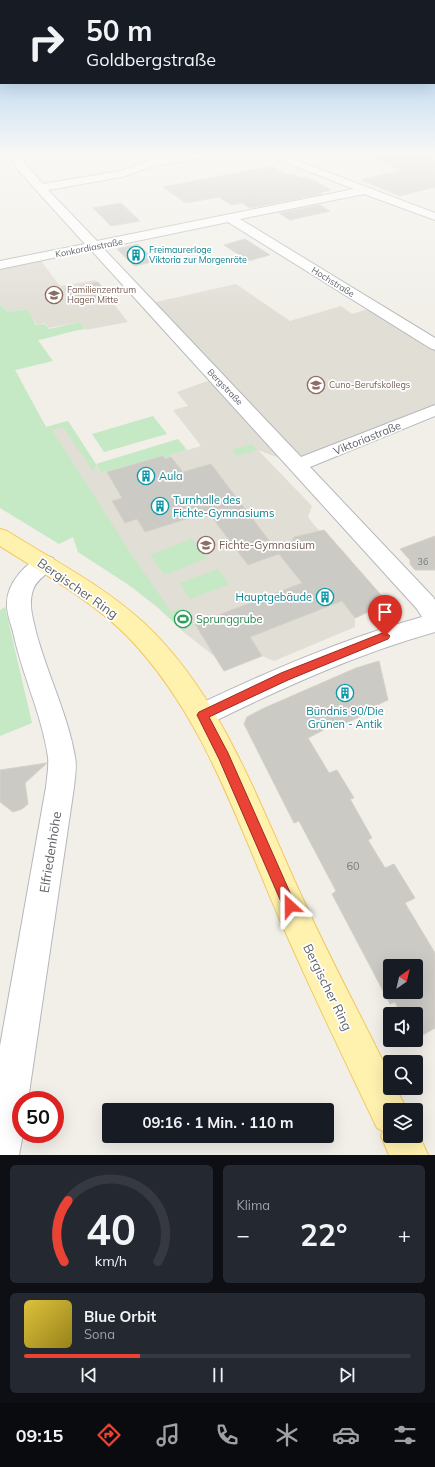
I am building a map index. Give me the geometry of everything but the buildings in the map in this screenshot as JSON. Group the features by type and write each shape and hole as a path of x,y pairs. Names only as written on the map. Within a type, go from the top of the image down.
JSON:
{"main road":[{"name":"Bergischer Ring","path":"0,536 45,563 101,601 135,629 168,665 202,715 224,756 296,920 384,1103"},
{"path":"403,1143 409,1155"}],"street":[{"name":"Bergstraße","path":"59,208 151,309 426,603 435,622"},
{"name":"Konkordiastraße","path":"0,265 283,208"},
{"path":"412,208 435,217"},
{"name":"Hochstraße","path":"231,219 435,345"},
{"name":"Viktoriastraße","path":"298,465 435,410"},
{"name":"Elfriedenhöhe","path":"0,1155 60,787 62,758 56,733 30,655 18,603 22,588 29,577 45,563"},
{"path":"202,715 284,676 385,636 435,622"}],"shaded area":[{"name":"Familienzentrum Hagen Mitte","path":"41,261 60,286 95,280 128,322 86,330 80,322 49,328 45,323 37,325 26,309 8,312 0,304 0,269"},
{"path":"236,284 290,321 341,306 352,314 374,307 435,345 435,410 298,465 258,450 312,506 308,517 314,525 320,531 324,530 388,603 355,618 355,627 274,661 262,656 224,671 214,656 186,634 158,608 129,585 78,552 46,427 68,421 101,473 163,456 165,459 171,457 170,455 201,446 173,410 188,406 177,392 216,378 147,304"}],"green space":[{"path":"0,304 8,312 27,309 36,325 45,324 49,329 80,322 85,329 38,340 53,361 15,370 46,427 68,421 96,464 93,471 63,427 52,430 126,546 186,634 159,608 129,585 78,552 73,537 59,544 0,508"},
{"path":"153,416 167,434 104,452 92,434"},
{"path":"178,439 187,450 170,455 171,457 165,459 163,456 101,473 96,464"},
{"path":"252,444 257,450 237,456 232,450"},
{"path":"192,539 207,558 165,575 150,555"},
{"path":"218,569 229,584 190,599 180,583"},
{"path":"5,607 32,723 0,736 0,610"},
{"name":"Sprunggrube","path":"181,608 194,625 184,630 172,612"}],"place":[{"name":"Freimaurerloge Viktoria zur Morgenröte","path":"136,255"},
{"name":"Familienzentrum Hagen Mitte","path":"54,295"},
{"name":"Cuno-Berufskollegs","path":"316,385"},
{"name":"Aula","path":"146,476"},
{"name":"Turnhalle des Fichte-Gymnasiums","path":"160,506"},
{"name":"Fichte-Gymnasium","path":"206,545"},
{"name":"Hauptgebäude","path":"325,597"},
{"name":"Sprunggrube","path":"183,619"},
{"name":"Bündnis 90/Die Grünen - Antik","path":"345,693"}],"route":[{"path":"290,906 224,756 202,715 284,676 385,636"}]}
